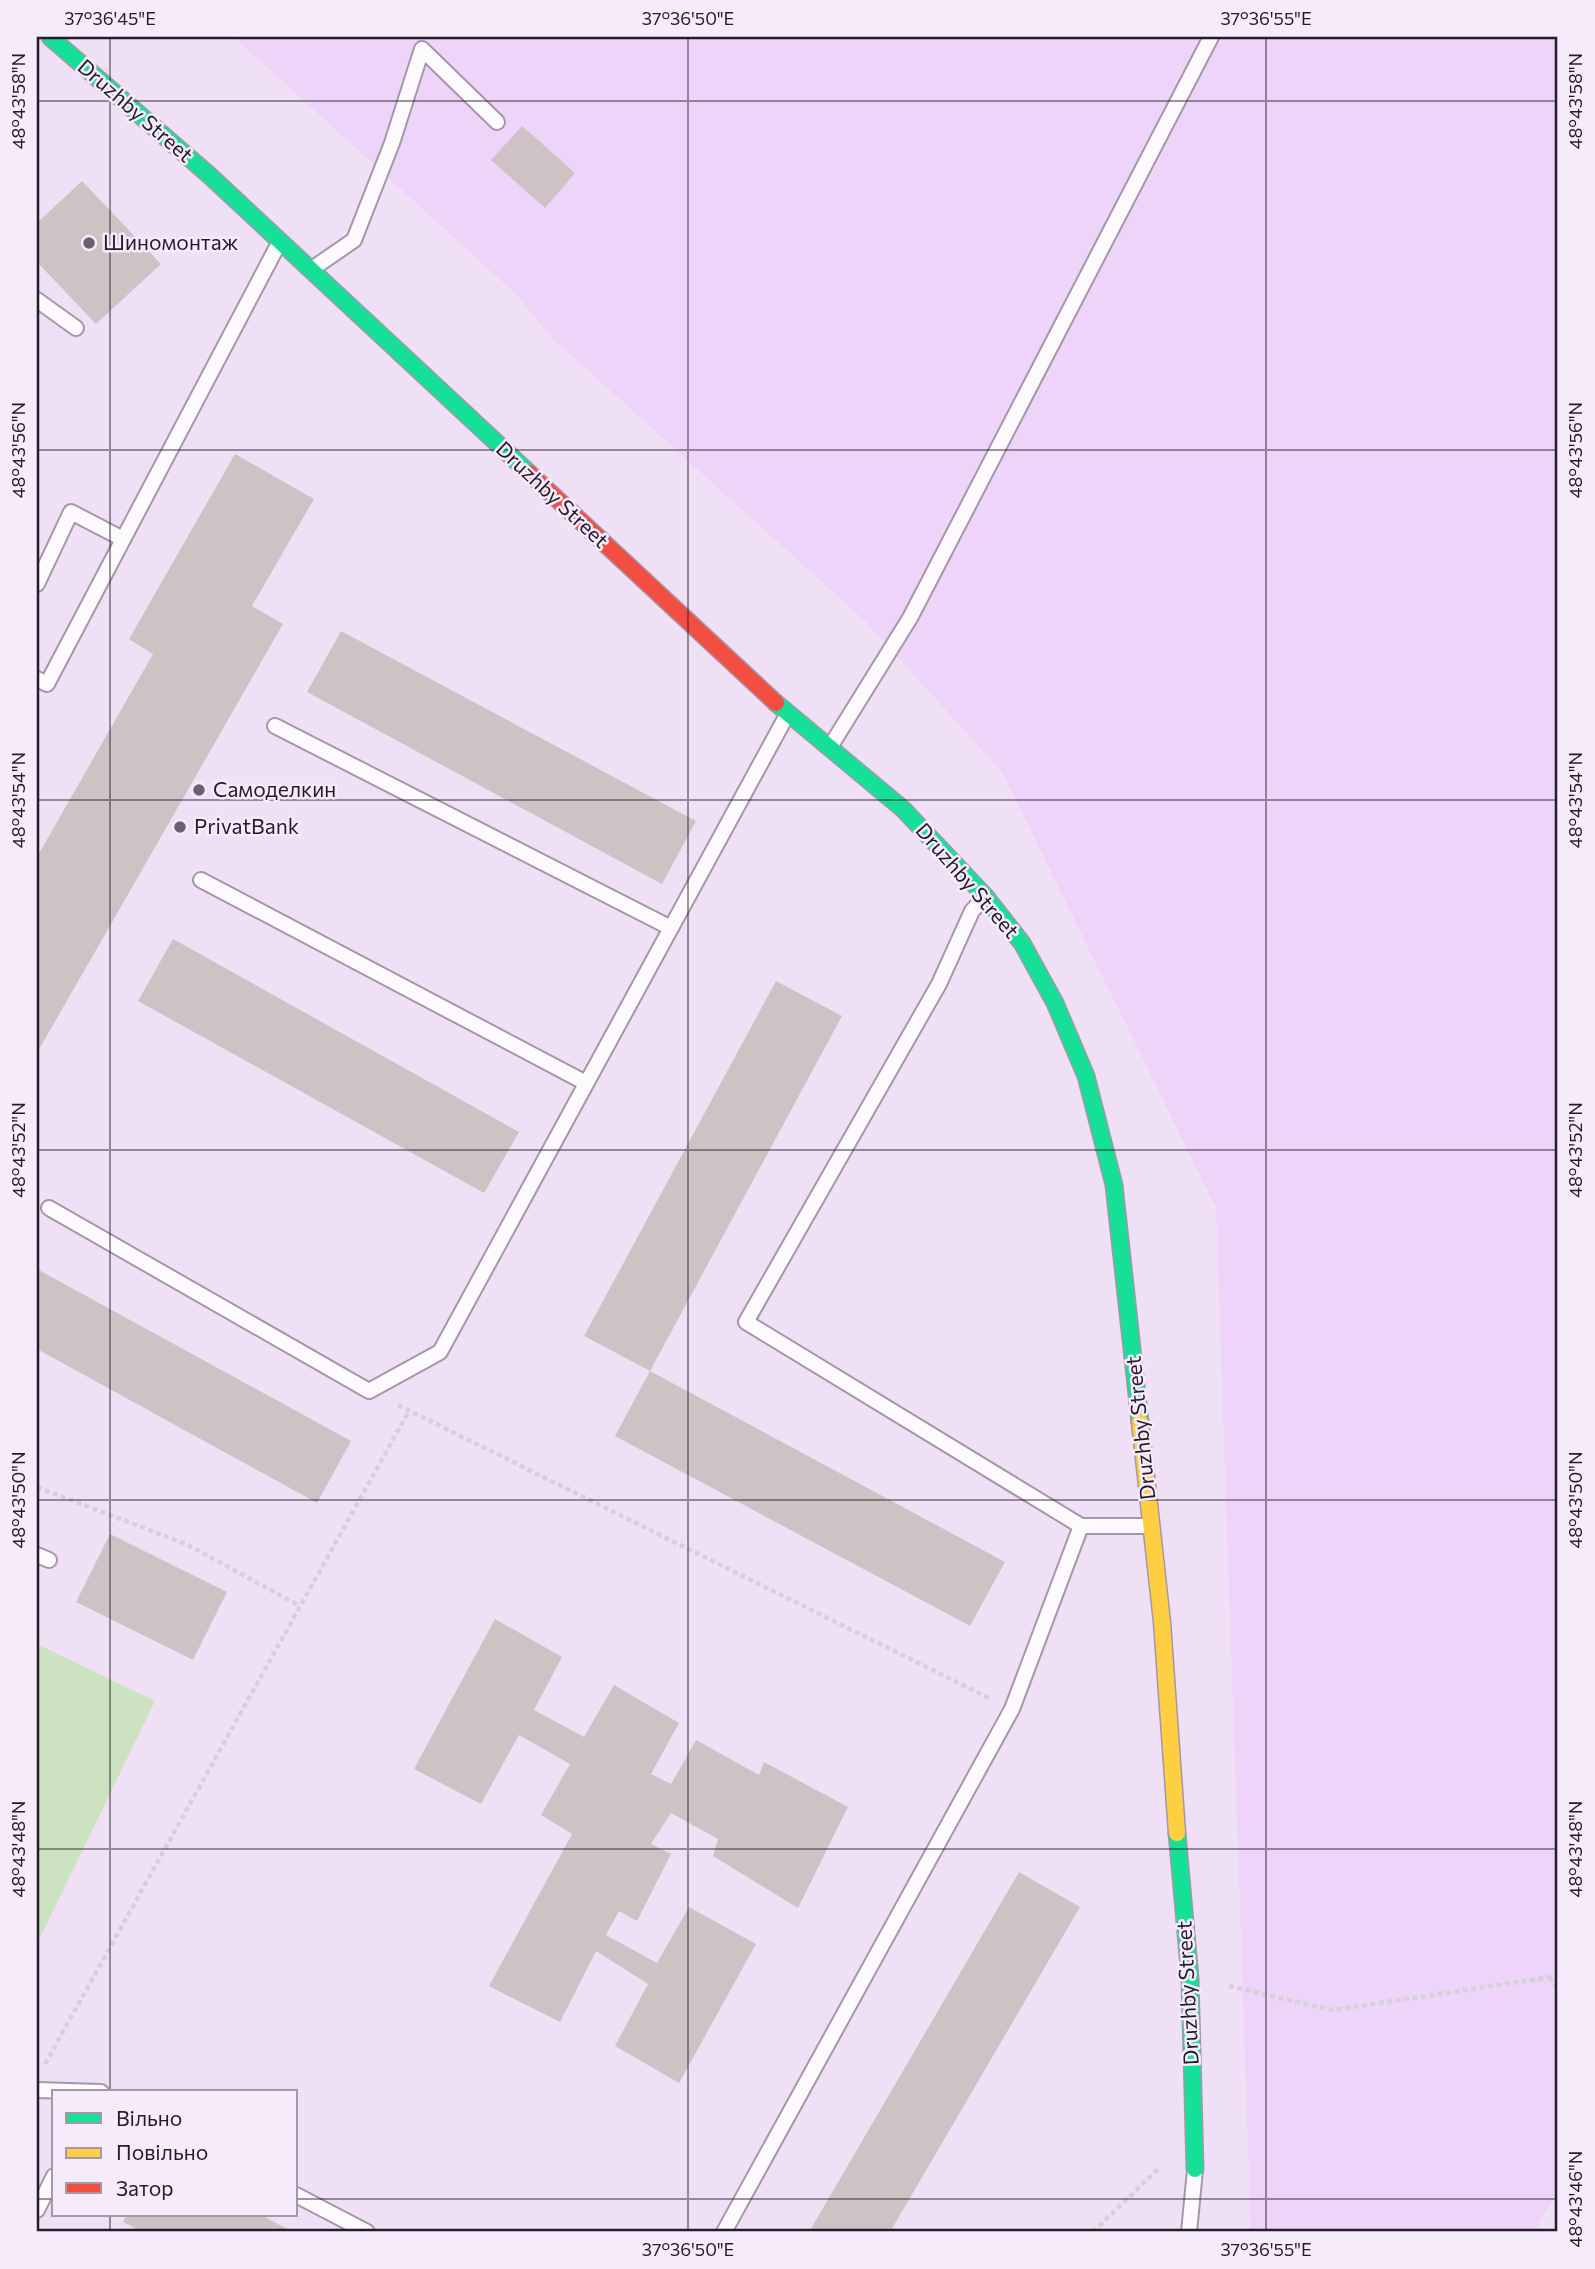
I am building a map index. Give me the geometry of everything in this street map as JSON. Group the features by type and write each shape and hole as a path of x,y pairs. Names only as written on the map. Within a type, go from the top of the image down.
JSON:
{"street":[{"name":"Druzhby Street","path":"50,37 281,241 787,714 903,809 985,896 1022,943 1055,1003 1086,1076 1114,1185 1162,1622 1190,1978 1195,2169"}],"lane":[{"path":"829,748 910,618 1211,37"},
{"path":"311,269 354,240 392,144 422,49 497,122"},
{"path":"37,679 47,684 281,241"},
{"path":"37,300 76,328"},
{"path":"37,584 71,512 124,539"},
{"path":"49,1208 369,1391 440,1352 787,714"},
{"path":"275,726 671,928"},
{"path":"201,880 586,1083"},
{"path":"985,896 972,911 939,984 746,1322 1081,1526 1152,1526"},
{"path":"724,2232 1013,1709 1081,1526"},
{"path":"1188,2232 1195,2169"},
{"path":"37,2210 52,2180"},
{"path":"298,2196 367,2232"}],"path":[{"path":"369,1391 1013,1709"},
{"path":"44,2067 409,1411"},
{"path":"37,1487 186,1544 300,1606"},
{"path":"1190,1978 1333,2010 1558,1976"},
{"path":"1550,1977 1558,1991"},
{"path":"1093,2232 1194,2134"}],"shaded area":[{"path":"234,37 1558,37 1558,2191 1534,2232 1251,2232 1216,1208 1002,772 863,619 551,337 518,296"}],"green space":[{"path":"37,1644 155,1701 37,1944"}],"building":[{"path":"522,126 575,173 545,208 491,160"},
{"name":"Шиномонтаж","path":"82,181 161,264 96,324 37,262 37,223"},
{"path":"235,454 314,499 252,606 283,624 37,1053 37,857 153,654 129,639"},
{"path":"341,631 696,821 662,884 307,692"},
{"path":"173,939 519,1132 484,1193 138,1001"},
{"path":"776,981 842,1016 650,1371 584,1336"},
{"path":"37,1269 351,1441 317,1503 37,1349"},
{"path":"650,1371 1005,1562 970,1626 615,1436"},
{"path":"110,1534 227,1592 193,1660 76,1602"},
{"path":"495,1619 562,1657 534,1710 584,1737 614,1685 679,1723 651,1774 671,1784 696,1740 759,1775 764,1762 848,1807 798,1908 713,1856 718,1839 671,1813 651,1844 671,1854 637,1921 619,1911 606,1935 657,1963 689,1907 756,1944 679,2083 615,2046 648,1984 596,1951 560,2022 489,1986 572,1834 541,1815 570,1764 519,1735 481,1804 414,1769"},
{"path":"1019,1872 1080,1907 890,2232 809,2232"},
{"path":"126,2216 263,2216 293,2232 142,2232 123,2222"}],"traffic: fast":[{"path":"50,37 209,175 529,473"},
{"path":"776,703 903,809 985,896 1022,943 1055,1003 1086,1076 1114,1185 1140,1422"},
{"path":"1177,1833 1190,1978 1195,2169"}],"traffic: slow":[{"path":"1140,1422 1162,1622 1177,1833"}],"traffic: jam":[{"path":"529,473 776,703"}],"place":[{"name":"Шиномонтаж","path":"89,243"},
{"name":"Самоделкин","path":"199,790"},
{"name":"PrivatBank","path":"180,827"}]}
